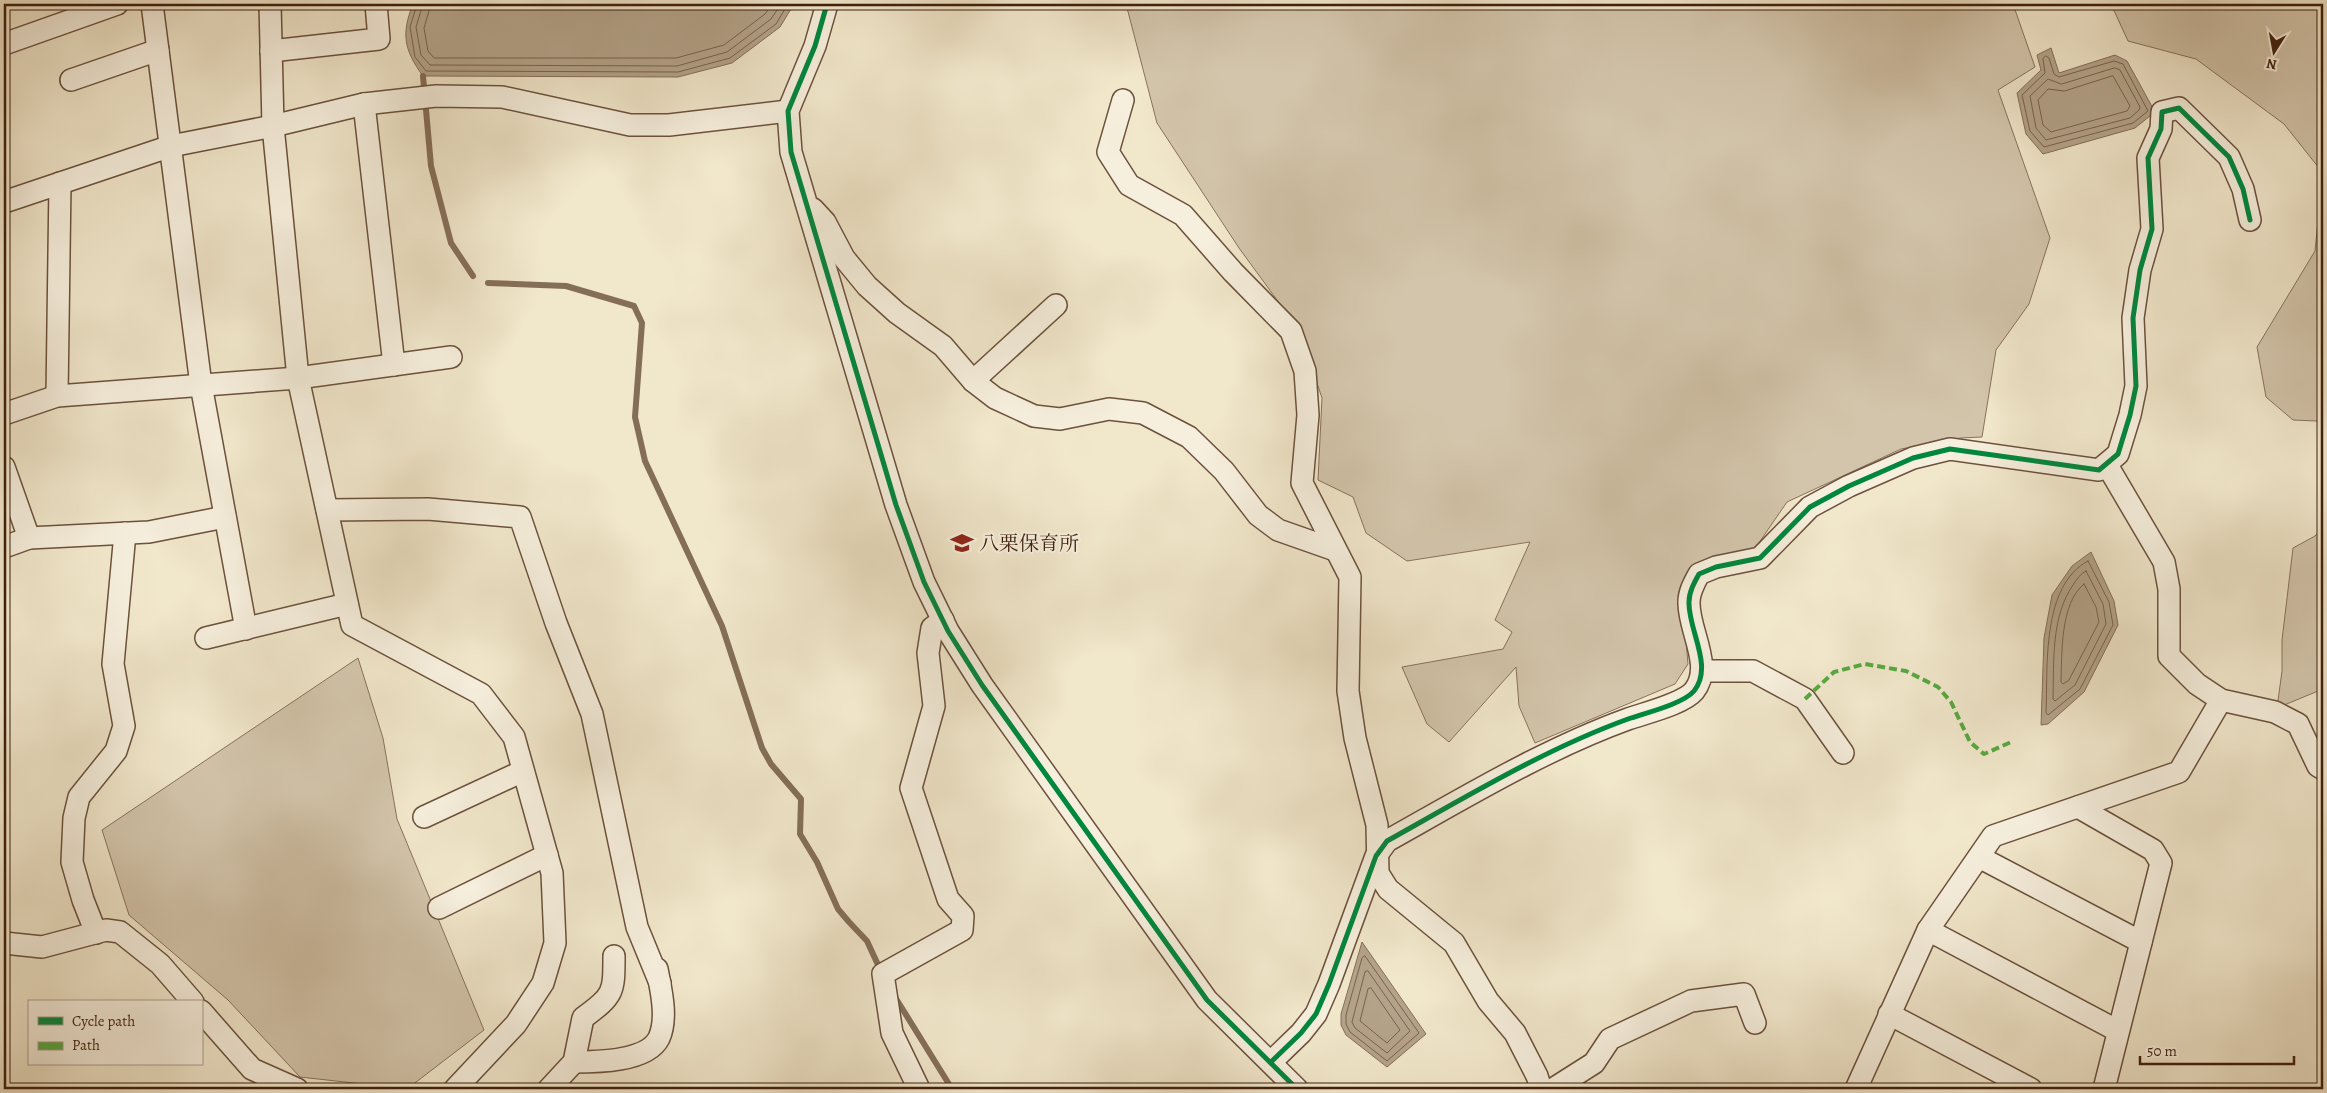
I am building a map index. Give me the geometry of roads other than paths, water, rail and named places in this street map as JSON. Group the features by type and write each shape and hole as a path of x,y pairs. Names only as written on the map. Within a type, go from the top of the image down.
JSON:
{"street":[{"path":"4,44 117,4"},
{"path":"152,4 201,385 246,629"},
{"path":"270,4 273,126 298,378 352,625 482,694 514,737 552,873 555,942 543,983 516,1024 454,1089"},
{"path":"271,51 379,40 376,4"},
{"path":"828,4 815,46 788,111 791,152 896,505 924,582 943,620 982,685 1207,1000 1297,1089"},
{"path":"71,80 158,50"},
{"path":"4,202 171,146 273,126 364,104 436,96 502,98 630,125 670,125 788,111"},
{"path":"1123,100 1108,152 1129,185 1183,215 1291,331 1305,371 1308,415 1302,483 1350,577 1348,691 1355,738 1377,825 1376,856 1378,873 1388,889 1454,944 1488,1001 1515,1032 1537,1076 1541,1089"},
{"path":"364,104 394,365"},
{"path":"1271,1062 1301,1033 1316,1014 1336,967 1376,856 1387,841 1536,760 1616,723 1678,702 1694,691 1702,671 1689,603 1692,589 1699,574 1716,567 1760,558 1810,507 1848,486 1913,458 1950,448 2098,470 2107,465 2118,454 2130,415 2136,386 2133,318 2140,270 2152,229 2148,158 2160,129 2162,112 2179,108 2229,157 2243,189 2250,220"},
{"path":"57,396 60,183"},
{"path":"806,202 825,222 844,258 867,286 897,314 943,346 972,381 995,398 1034,416 1060,419 1109,409 1143,413 1189,437 1224,470 1258,516 1278,530 1335,550"},
{"path":"972,381 1056,305"},
{"path":"4,414 57,396 298,378 451,357"},
{"path":"2107,465 2164,562 2169,589 2169,656 2197,684 2221,700 2275,712 2298,724 2318,766 2323,769"},
{"path":"4,467 29,538"},
{"path":"327,510 428,509 520,517 556,623 592,714 637,928 660,983"},
{"path":"4,547 29,538 149,532 225,518"},
{"path":"96,933 83,900 72,862 74,818 79,796 116,750 124,726 113,664 125,533"},
{"path":"206,638 347,604"},
{"path":"919,1089 892,1033 883,974 962,930 963,916 948,899 911,788 934,706 928,653 932,628 943,620"},
{"path":"1702,671 1753,671 1805,699 1843,753"},
{"path":"1856,1089 1928,930 1993,836 2179,772 2221,700"},
{"path":"424,817 524,770"},
{"path":"2078,807 2153,850 2161,863 2104,1089"},
{"path":"439,908 547,855"},
{"path":"1979,857 2141,942"},
{"path":"574,1062 603,1062 640,1055 658,1039 663,1020 660,983 641,878"},
{"path":"4,943 42,947 106,930 120,932 160,964 191,1000"},
{"path":"1928,930 2118,1031"},
{"path":"549,1089 574,1062 583,1018 602,1004 614,987 614,956"},
{"path":"1553,1089 1594,1063 1610,1039 1691,1001 1744,994 1755,1023"},
{"path":"202,1012 252,1069 296,1089"},
{"path":"1889,1014 2031,1089"}],"water":[{"path":"413,4 794,4 780,27 732,63 678,77 423,76 408,50 406,41 407,24"},
{"path":"2051,48 2059,73 2115,55 2127,61 2155,112 2135,128 2043,154 2026,134 2017,93 2041,70 2037,55"},
{"path":"2091,552 2114,601 2118,625 2084,692 2048,724 2041,725 2044,638 2052,595 2072,566"},
{"path":"1362,942 1426,1034 1387,1067 1346,1035 1341,1025 1341,1014"}],"waterway":[{"path":"423,76 431,166 451,243 473,276"},
{"path":"488,283 566,286 634,306 642,323 635,417 645,461 722,626 762,748 771,764 801,799 800,834 817,862 838,909 867,941 879,967"},
{"path":"895,997 952,1089"}],"place":[{"name":"八栗保育所","path":"962,543"}]}
